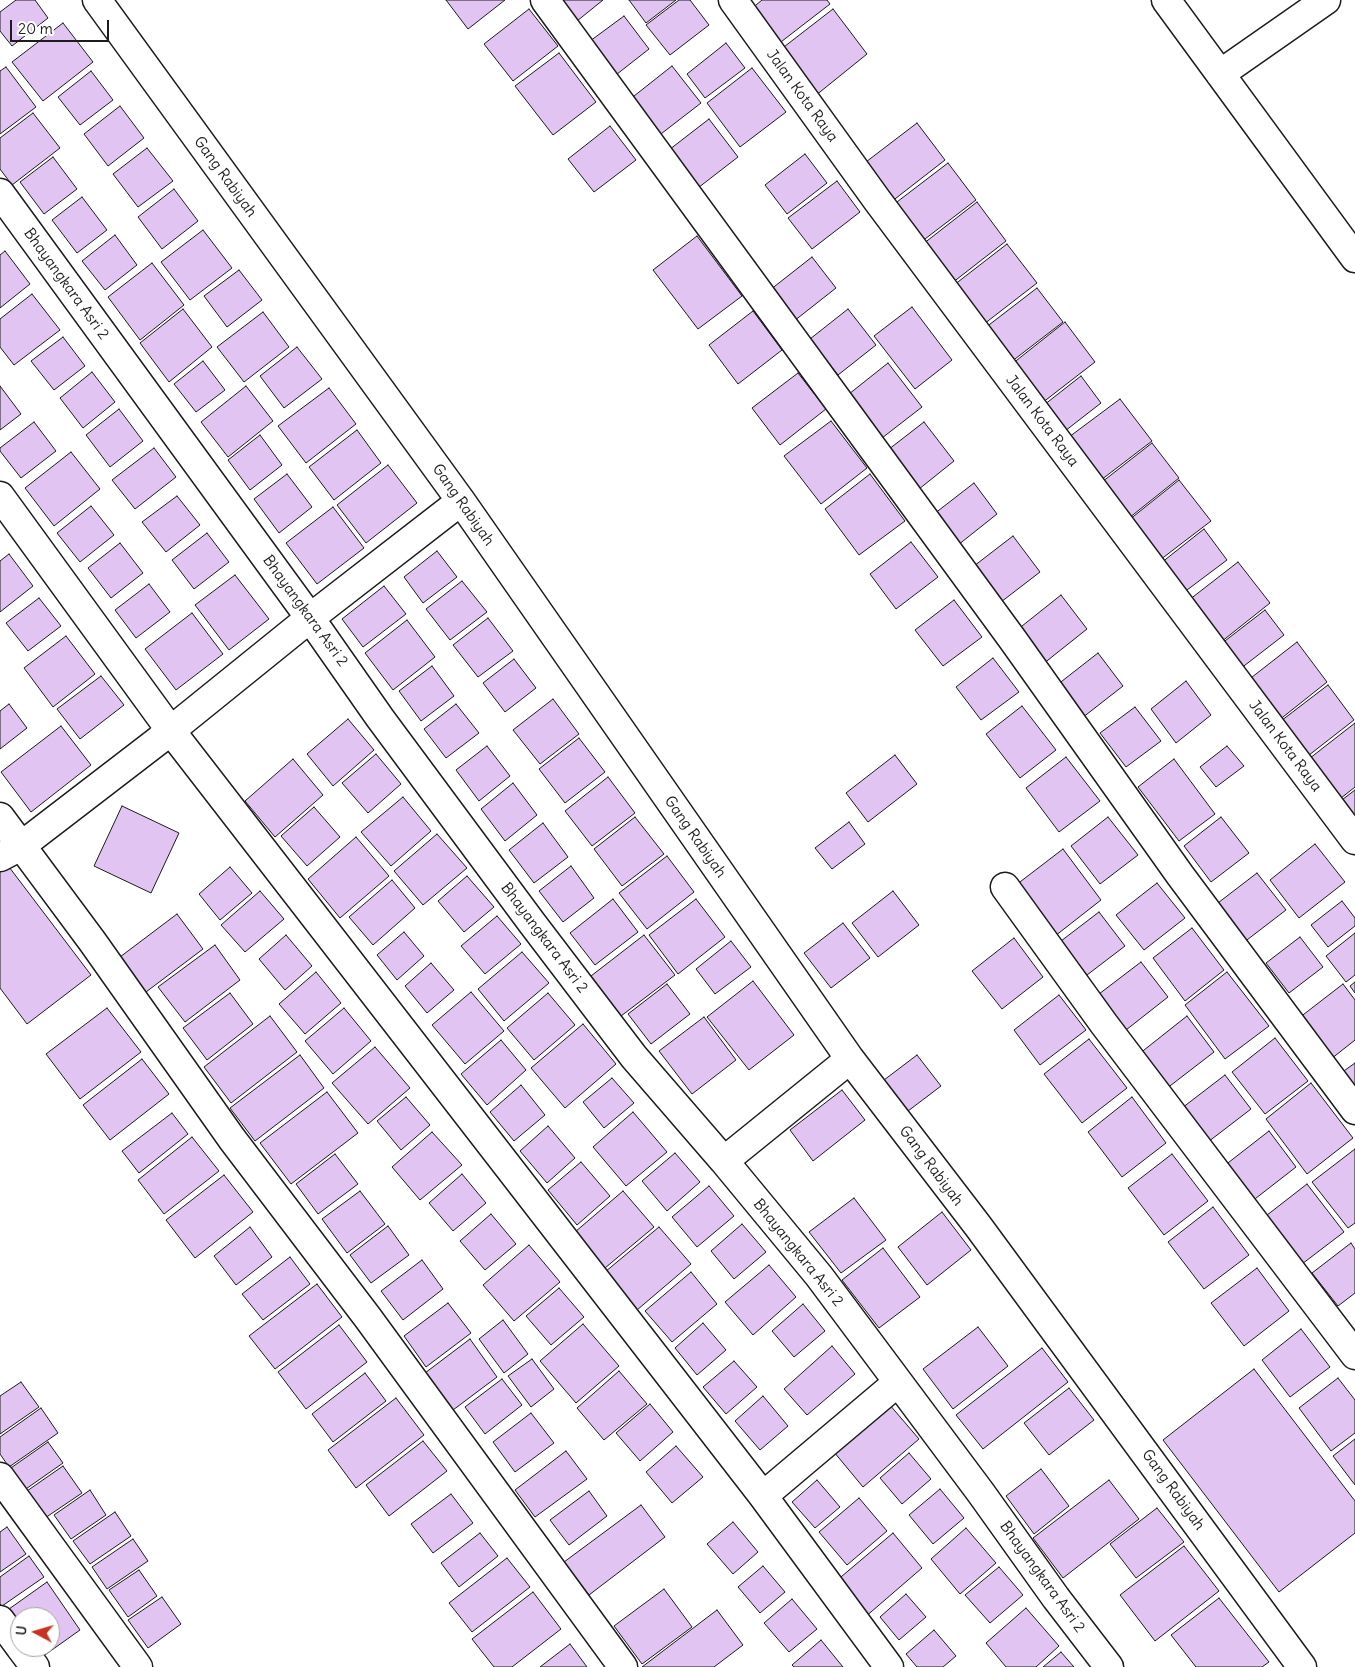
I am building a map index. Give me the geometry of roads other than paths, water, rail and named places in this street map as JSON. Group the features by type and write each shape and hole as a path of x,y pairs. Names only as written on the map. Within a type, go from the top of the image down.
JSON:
{"street":[{"name":"Gang Rabiyah","path":"97,0 461,501 850,1059 978,1226 1302,1667"},
{"path":"545,0 1013,640 1180,875 1355,1110"},
{"name":"Jalan Kota Raya","path":"733,0 877,200 1355,840"},
{"path":"1166,0 1355,258"},
{"path":"1220,74 1326,0"},
{"name":"Bhayangkara Asri 2","path":"0,193 310,618 380,718 532,923 634,1057 724,1161 818,1276 1109,1667"},
{"path":"0,496 171,731 763,1496 889,1667"},
{"path":"10,851 171,731 310,618 461,501"},
{"path":"0,817 10,851 92,941 232,1139 374,1326 623,1667"},
{"path":"1005,887 1104,1024 1355,1355"},
{"path":"724,1161 850,1059"},
{"path":"763,1496 897,1383"},
{"path":"0,1477 138,1667"},
{"path":"0,1620 10,1634"}]}
